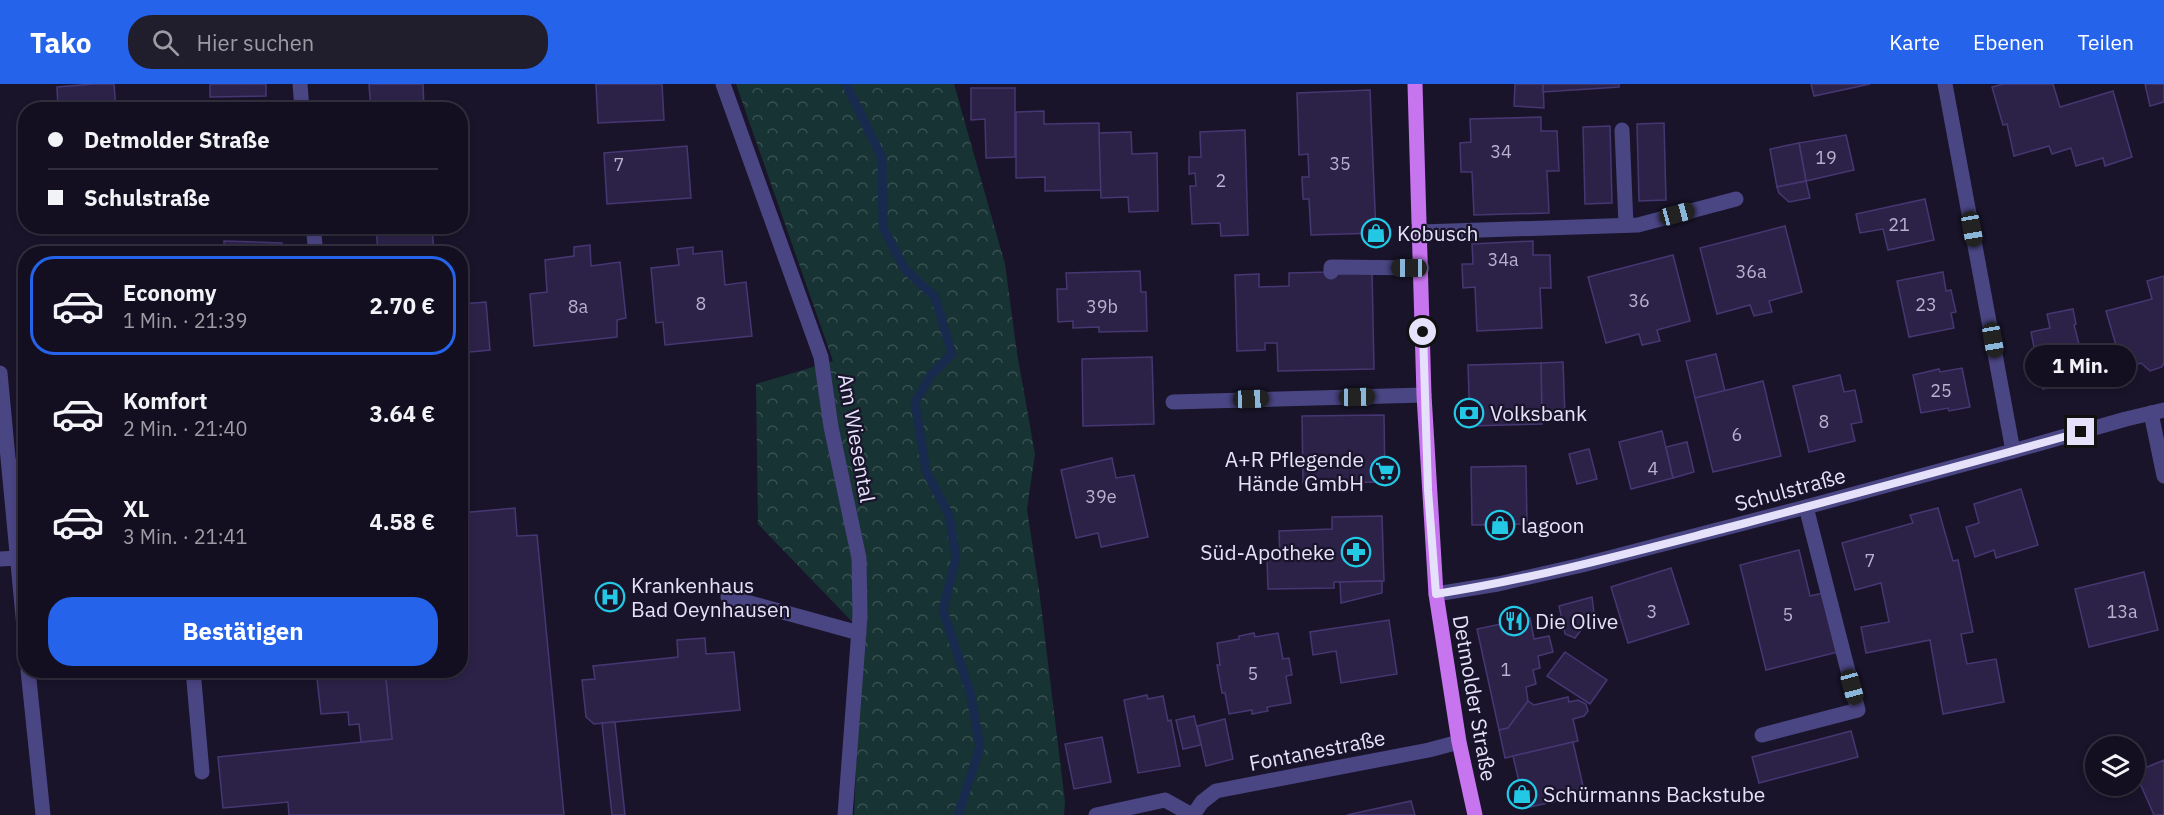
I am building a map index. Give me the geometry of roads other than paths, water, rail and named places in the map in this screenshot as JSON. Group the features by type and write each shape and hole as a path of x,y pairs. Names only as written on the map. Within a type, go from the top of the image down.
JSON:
{"main road":[{"name":"Detmolder Straße","path":"1414,84 1422,268 1424,395 1436,594 1459,742 1475,815"}],"street":[{"path":"300,84 301,102"},
{"name":"Am Wiesental","path":"723,84 821,357 831,427 859,558 859,633 845,815"},
{"path":"1945,84 2013,452"},
{"path":"1622,130 1626,225"},
{"path":"1420,232 1638,225 1736,199"},
{"path":"1331,272 1331,267 1422,268"},
{"path":"0,372 4,444 10,467 18,558 0,559"},
{"path":"1173,402 1424,395"},
{"name":"Schulstraße","path":"1436,594 1498,584 1582,565 2013,452 2126,418 2158,412 2164,476"},
{"path":"10,467 18,466"},
{"path":"1762,735 1858,710 1806,507"},
{"path":"728,597 859,633"},
{"path":"29,678 43,815"},
{"path":"194,678 202,772"},
{"name":"Fontanestraße","path":"1095,815 1165,800 1192,815 1202,802 1216,791 1429,750 1459,742"}],"waterway":[{"path":"846,84 882,158 883,227 904,268 935,297 952,354 931,375 915,402 926,471 949,515 956,557 943,610 970,692 980,747 958,815"}],"place":[{"name":"Kobusch","path":"1376,233"},
{"name":"Volksbank","path":"1469,413"},
{"name":"A+R Pflegende Hände GmbH","path":"1385,471"},
{"name":"lagoon","path":"1500,525"},
{"name":"Süd-Apotheke","path":"1356,552"},
{"name":"Krankenhaus Bad Oeynhausen","path":"610,597"},
{"name":"Die Olive","path":"1514,621"},
{"name":"Schürmanns Backstube","path":"1522,794"}]}
